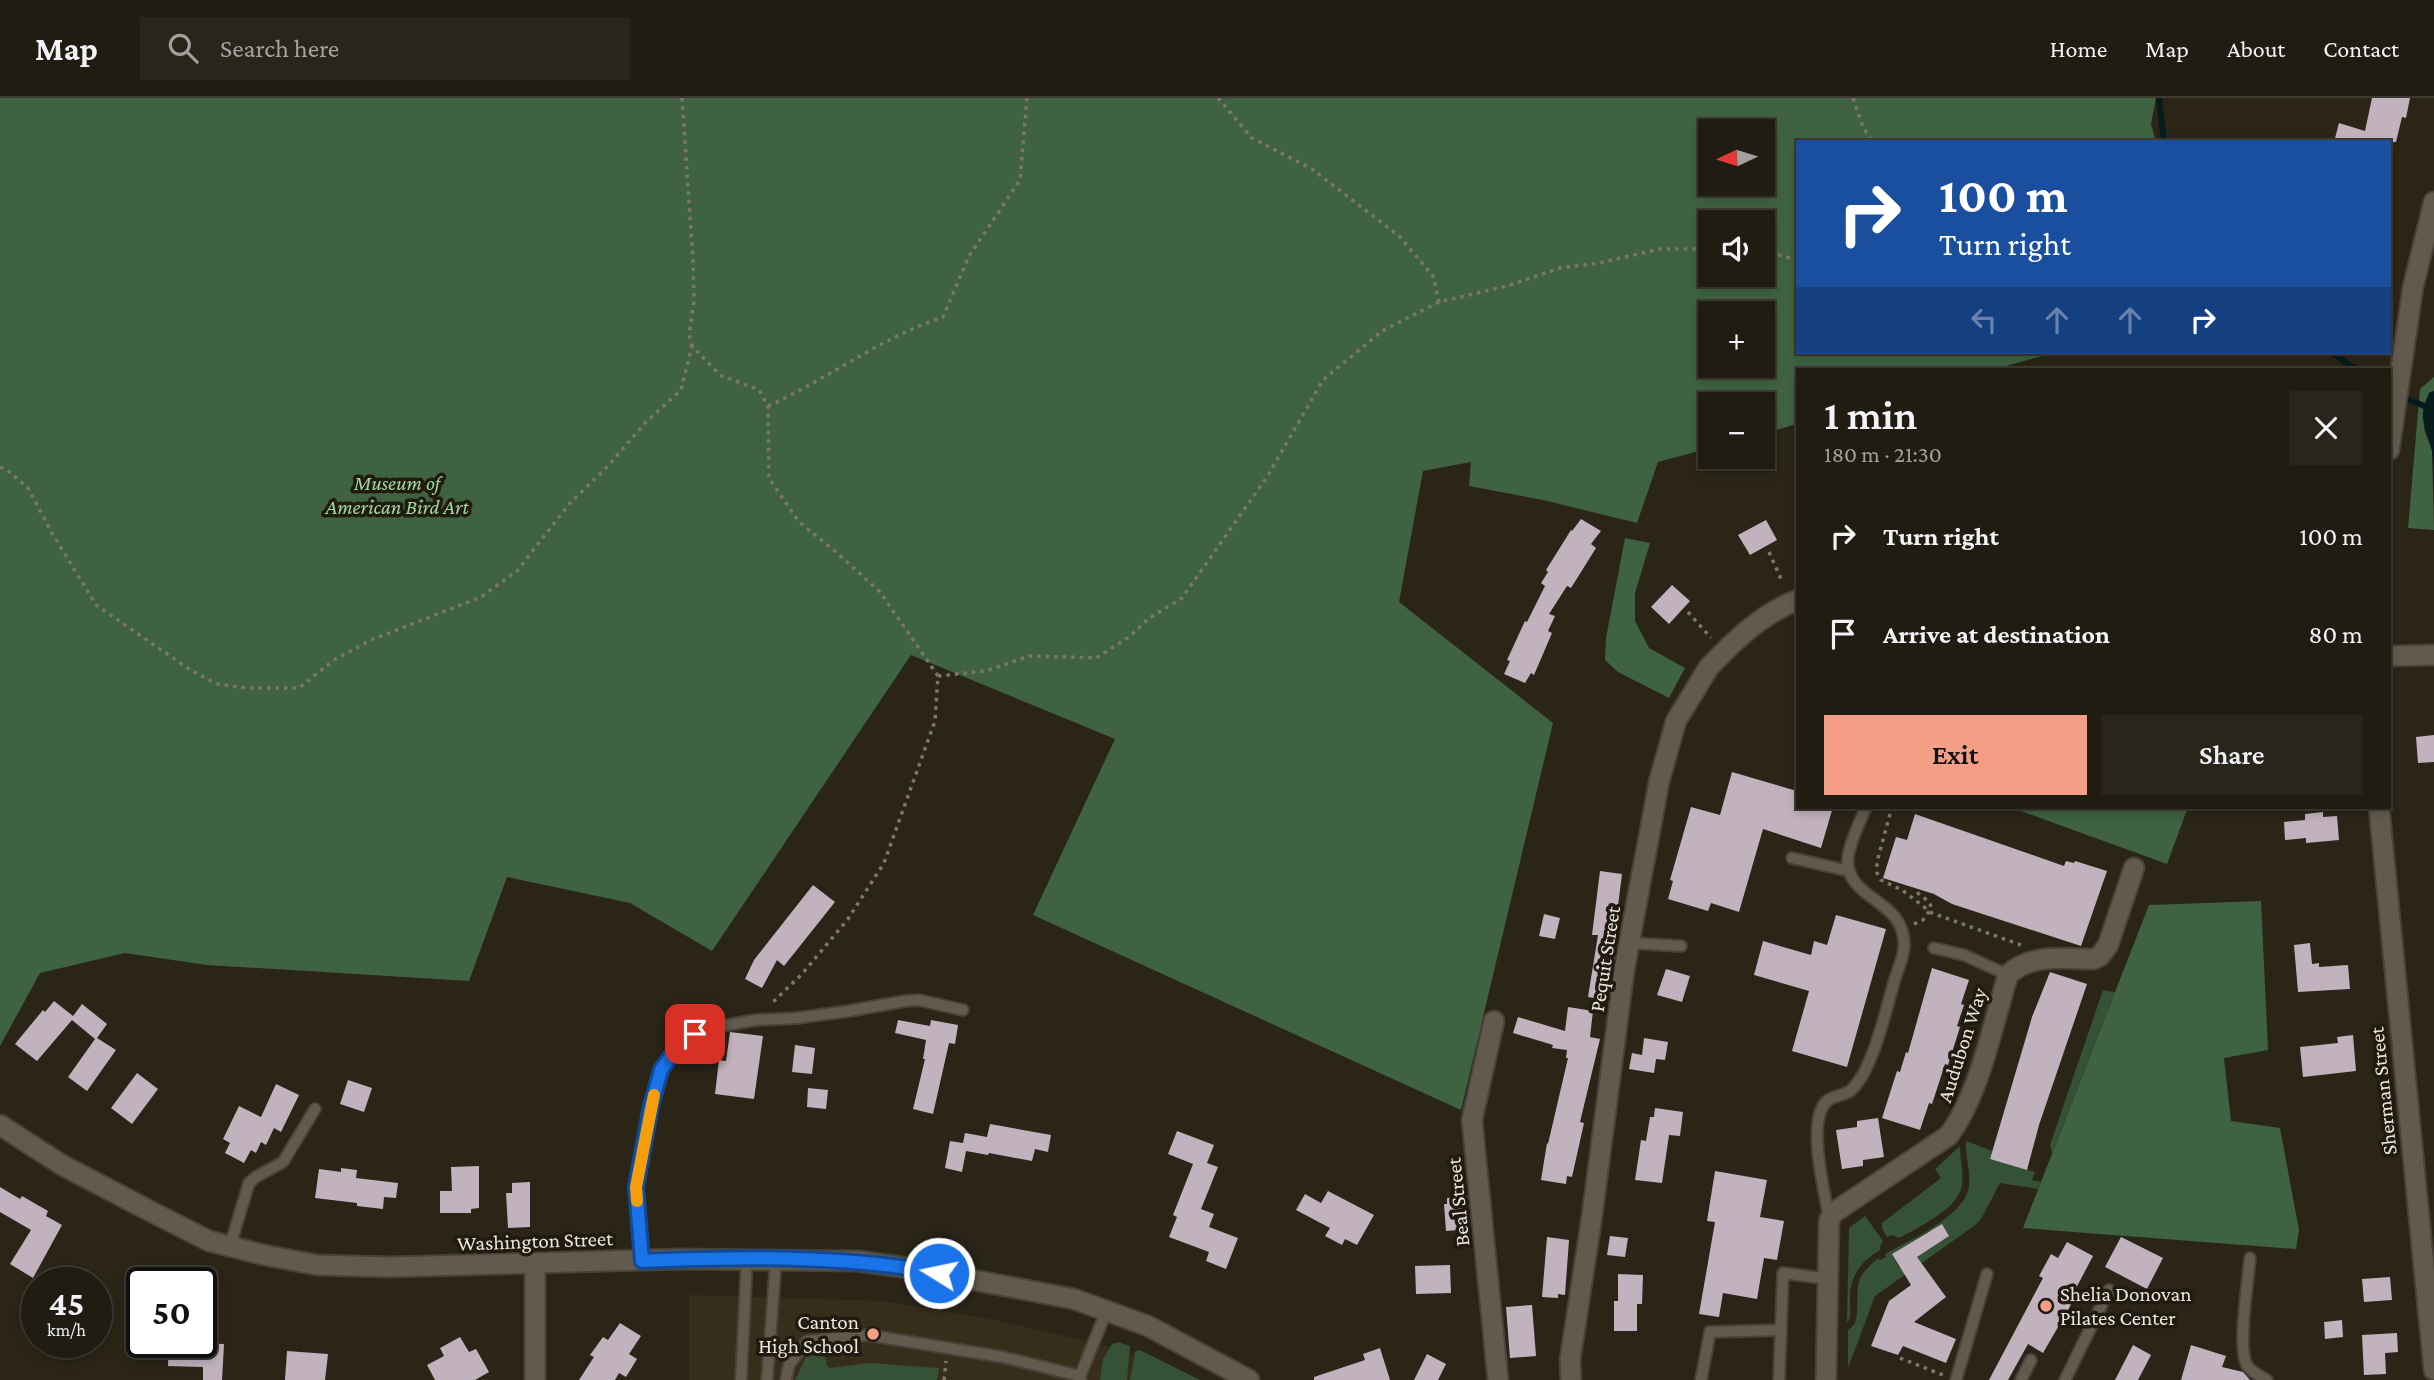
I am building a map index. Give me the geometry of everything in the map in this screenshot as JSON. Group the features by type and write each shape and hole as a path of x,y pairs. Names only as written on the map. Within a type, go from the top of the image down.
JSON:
{"main road":[{"path":"2391,431 2413,287 2434,202"},
{"name":"Pequit Street","path":"1571,1380 1570,1360 1624,971 1660,776 1676,721 1709,667 1738,638 1784,605 1796,600"},
{"path":"2391,656 2434,655"},
{"name":"Sherman Street","path":"2379,809 2434,1370"},
{"name":"Audubon Way","path":"1829,1221 1837,1209 1948,1136 1971,1098 2008,975 2016,967 2031,962 2094,959 2101,956 2108,945 2134,868"},
{"name":"Beal Street","path":"1493,1021 1472,1120 1498,1380"},
{"name":"Washington Street","path":"0,1125 62,1165 209,1241 317,1265 535,1265 747,1258 858,1261 1037,1291 1107,1310 1148,1326 1249,1380"},
{"path":"1826,1380 1829,1221"},
{"path":"535,1265 535,1380"}],"lane":[{"path":"1829,1221 1817,1130 1822,1107 1830,1099 1850,1091 1861,1076 1873,1052 1905,947 1902,928 1889,908 1868,896 1855,884 1849,870 1848,855 1865,809"},
{"path":"1792,858 1849,870"},
{"path":"1630,943 1681,946"},
{"path":"1934,948 1964,955 2008,975"},
{"path":"642,1261 636,1187 651,1106 661,1070 678,1046 695,1034 716,1027 756,1020 797,1018 919,1000 963,1010"},
{"path":"230,1246 249,1183 283,1162 315,1109"},
{"path":"740,1380 747,1258"},
{"path":"2250,1258 2243,1343 2245,1362 2249,1369 2267,1380"},
{"path":"767,1380 776,1259"},
{"path":"1779,1380 1783,1273 1829,1279"},
{"path":"1956,1380 1987,1274"},
{"path":"2065,1380 2109,1290"},
{"path":"786,1380 789,1365 807,1340 868,1335 1003,1357 1080,1378 1107,1310"},
{"path":"1701,1380 1710,1332 1781,1330"},
{"path":"2021,1380 2031,1360"}],"path":[{"path":"0,467 28,488 96,606 189,669 217,684 246,688 299,688 334,660 371,640 481,597 517,571 569,503 607,467 646,422 681,390 692,346 689,334 694,301 682,98"},
{"path":"768,406 803,390 913,327 943,317 969,256 1020,180 1027,98"},
{"path":"1218,98 1252,138 1312,169 1399,236 1433,275 1439,302"},
{"path":"1853,98 1863,127 1871,140"},
{"path":"938,676 986,671 1029,656 1096,658 1129,637 1148,619 1182,598 1267,477 1323,380 1382,331 1439,302 1507,286 1560,268 1599,263 1660,249 1698,249"},
{"path":"1775,254 1796,260"},
{"path":"692,346 720,375 759,390 768,406 769,478 799,522 880,592 938,676 935,721 884,863 848,919 802,974 756,1020"},
{"path":"1769,552 1781,579"},
{"path":"1688,612 1710,638"},
{"path":"1890,814 1880,850 1877,873 1881,880 1902,890 1931,912 2029,948"},
{"path":"1916,890 1931,905 1931,912"},
{"path":"1902,928 1916,924 1931,912"},
{"path":"1900,1358 1944,1376"}],"shaded area":[{"name":"Canton High School","path":"689,1295 884,1301 995,1320 1120,1349 1198,1380 689,1380"}],"green space":[{"name":"Museum of American Bird Art","path":"0,98 2156,98 2151,124 2155,140 1796,140 1796,354 2050,354 1999,368 1796,368 1796,424 1775,430 1775,392 1698,392 1698,451 1658,462 1637,523 1543,500 1469,486 1471,462 1423,471 1399,602 1553,723 1461,1110 1033,915 1115,739 911,655 712,951 630,903 507,877 469,981 207,965 125,953 40,973 0,1046"},
{"path":"2434,377 2434,391 2429,393 2424,429 2432,451 2434,530 2408,528 2420,389"},
{"path":"1625,538 1650,543 1635,593 1635,621 1649,648 1685,668 1669,698 1618,672 1605,660 1606,638"},
{"path":"2016,809 2187,809 2167,864"},
{"path":"2261,901 2268,1050 2224,1058 2231,1121 2280,1128 2299,1230 2296,1249 2023,1228 2149,905"},
{"path":"2103,990 2115,992 2052,1153 2050,1145"},
{"path":"1966,1141 1992,1151 1990,1159 2035,1172 2032,1180 2041,1182 2038,1189 2000,1183 1981,1219 1974,1226 1875,1296 1848,1368 1848,1330 1856,1320 1858,1286 1863,1274 1878,1258 1880,1260 1886,1257 1885,1254 1932,1228 1963,1201 1969,1185","holes":["1929,1231 1937,1244 1899,1267 1892,1254"]},
{"path":"1960,1146 1962,1185 1953,1202 1936,1217 1899,1238 1892,1235 1887,1237 1882,1223 1941,1178 1935,1169"},
{"path":"1865,1216 1883,1241 1880,1250 1861,1265 1854,1277 1847,1323 1849,1228"},
{"path":"1119,1342 1130,1346 1127,1380 1100,1380 1103,1359 1112,1344"},
{"path":"817,1348 824,1351 827,1366 830,1368 870,1363 939,1368 937,1380 795,1380 806,1357"},
{"path":"1138,1350 1200,1380 1130,1380 1135,1352"}],"water":[{"path":"2434,391 2434,490 2432,451 2423,410 2429,393"}],"building":[{"path":"2372,98 2410,98 2406,118 2402,117 2396,142 2335,140 2339,123 2365,131"},
{"path":"1581,519 1601,531 1591,544 1596,548 1571,588 1567,586 1549,614 1555,616 1548,631 1552,633 1534,675 1531,673 1525,683 1504,674 1510,661 1507,660 1545,586 1541,583 1548,572 1546,570"},
{"path":"1766,520 1777,540 1750,555 1738,535"},
{"path":"1672,585 1690,601 1669,624 1651,607"},
{"path":"2434,735 2434,762 2418,763 2416,737"},
{"path":"1732,772 1796,791 1796,809 1832,809 1821,848 1763,829 1739,912 1711,903 1708,911 1668,899 1673,881 1670,880 1691,807 1720,815"},
{"path":"2323,812 2323,817 2337,816 2339,840 2306,843 2306,838 2285,840 2284,822 2305,820 2305,814"},
{"path":"1915,814 2064,866 2066,861 2075,861 2107,871 2081,946 1952,904 1934,894 1883,878 1896,837 1907,840"},
{"path":"1600,871 1622,874 1608,1000 1588,997 1598,935 1592,935"},
{"path":"813,885 835,902 784,966 777,960 762,988 745,979 754,960"},
{"path":"1544,914 1560,918 1555,939 1539,936"},
{"path":"1836,915 1886,929 1847,1067 1792,1051 1809,991 1754,975 1763,941 1811,955 1814,941 1827,945"},
{"path":"2310,943 2312,964 2319,963 2319,967 2348,965 2350,989 2298,992 2294,945"},
{"path":"1932,968 1969,980 1961,1004 1964,1005 1957,1026 1960,1027 1948,1065 1945,1064 1920,1130 1882,1118 1897,1071 1900,1072 1906,1052 1908,1053"},
{"path":"1666,969 1690,976 1682,1002 1657,995"},
{"path":"2050,972 2087,984 2039,1125 2027,1170 1990,1159 2032,1017"},
{"path":"54,1001 73,1016 82,1004 107,1024 97,1038 116,1050 87,1091 68,1077 95,1039 72,1020 37,1061 15,1044 43,1010 45,1012"},
{"path":"1568,1007 1593,1011 1590,1037 1600,1039 1580,1122 1584,1123 1572,1177 1567,1176 1566,1184 1541,1180 1547,1143 1568,1058 1567,1050 1552,1048 1553,1045 1513,1033 1518,1017 1565,1031"},
{"path":"898,1020 930,1026 931,1020 958,1025 955,1044 949,1043 933,1114 913,1109 925,1059 926,1040 895,1033"},
{"path":"730,1032 763,1036 754,1099 715,1094 719,1060 726,1061"},
{"path":"2353,1035 2356,1071 2303,1077 2300,1047 2338,1043 2337,1037"},
{"path":"1644,1038 1668,1042 1665,1060 1656,1059 1654,1073 1629,1069 1632,1053 1642,1055"},
{"path":"795,1045 815,1048 812,1074 792,1072"},
{"path":"137,1073 158,1089 132,1124 111,1108"},
{"path":"348,1080 372,1088 364,1112 340,1104"},
{"path":"276,1084 299,1095 281,1132 274,1128 266,1145 261,1142 256,1153 251,1150 244,1163 225,1153 230,1143 223,1139 239,1106 261,1117"},
{"path":"808,1088 828,1090 826,1109 807,1107"},
{"path":"1655,1108 1683,1112 1680,1136 1669,1135 1662,1183 1635,1180 1641,1140 1646,1141 1650,1117 1654,1117"},
{"path":"1878,1118 1884,1157 1863,1160 1863,1166 1842,1169 1836,1130 1857,1127 1857,1121"},
{"path":"990,1124 1051,1135 1048,1152 1035,1149 1032,1161 966,1151 962,1172 945,1168 950,1141 963,1143 965,1133 987,1137"},
{"path":"1177,1131 1214,1145 1207,1163 1218,1167 1201,1209 1214,1214 1209,1227 1238,1238 1226,1269 1206,1261 1209,1252 1169,1237 1177,1217 1173,1215 1193,1164 1168,1154"},
{"path":"479,1166 479,1208 471,1209 471,1213 440,1213 440,1191 452,1191 451,1167"},
{"path":"341,1168 357,1170 356,1178 398,1183 396,1198 384,1197 383,1209 315,1198 319,1169 341,1172"},
{"path":"1715,1171 1767,1180 1760,1217 1784,1221 1777,1260 1764,1258 1757,1299 1723,1293 1719,1317 1699,1314 1715,1222 1707,1221"},
{"path":"530,1182 530,1227 508,1228 506,1193 512,1193 512,1183"},
{"path":"0,1187 48,1211 46,1216 62,1225 39,1267 21,1267 21,1271 10,1264 31,1230 0,1212"},
{"path":"1328,1191 1374,1215 1357,1245 1345,1239 1342,1245 1325,1236 1330,1228 1296,1210 1305,1194 1321,1203"},
{"path":"1467,1196 1470,1229 1446,1231 1444,1204 1447,1204 1447,1198"},
{"path":"1942,1224 1949,1236 1917,1257 1946,1297 1914,1322 1956,1339 1946,1363 1903,1346 1898,1355 1871,1346 1889,1301 1911,1285 1892,1254"},
{"path":"1610,1236 1628,1238 1625,1257 1607,1255"},
{"path":"1547,1237 1569,1240 1565,1295 1558,1294 1558,1298 1542,1297"},
{"path":"2121,1237 2163,1258 2147,1289 2105,1267"},
{"path":"2067,1242 2093,1256 2073,1294 2076,1296 2043,1353 2028,1344 2008,1380 1989,1380 2043,1278 2039,1276 2051,1254 2058,1258"},
{"path":"1450,1265 1451,1293 1416,1294 1415,1266"},
{"path":"1618,1274 1643,1275 1642,1304 1637,1304 1637,1331 1614,1331 1614,1301 1618,1301"},
{"path":"2390,1277 2392,1300 2364,1302 2362,1279"},
{"path":"1532,1305 1536,1356 1510,1358 1506,1307"},
{"path":"2342,1320 2343,1337 2325,1339 2324,1322"},
{"path":"620,1323 641,1336 629,1354 637,1359 626,1377 619,1373 615,1380 579,1380 594,1357 590,1355 603,1337 608,1340"},
{"path":"2397,1333 2398,1352 2385,1353 2386,1374 2364,1375 2362,1335"},
{"path":"460,1337 469,1352 476,1349 489,1372 475,1380 435,1380 427,1365 444,1356 440,1348"},
{"path":"217,1344 224,1344 222,1380 203,1380 203,1367 168,1366 168,1358 217,1358"},
{"path":"2133,1345 2151,1355 2138,1380 2115,1380"},
{"path":"2191,1345 2226,1356 2222,1367 2243,1372 2250,1380 2181,1380"},
{"path":"1380,1348 1390,1380 1314,1380 1314,1377 1365,1360 1363,1354"},
{"path":"287,1351 328,1354 325,1380 285,1380"},
{"path":"1427,1354 1446,1364 1438,1380 1414,1380"}],"waterway":[{"path":"2159,98 2164,140"},
{"path":"2335,354 2354,368"},
{"path":"2400,396 2434,410"}],"slow traffic":[{"path":"637,1201 636,1187 654,1095"}],"place":[{"name":"Shelia Donovan Pilates Center","path":"2046,1306"},
{"name":"Canton High School","path":"873,1334"}],"route":[{"path":"695,1034 678,1046 661,1070 651,1106 636,1187 642,1261 747,1258 858,1261 939,1273"}]}
